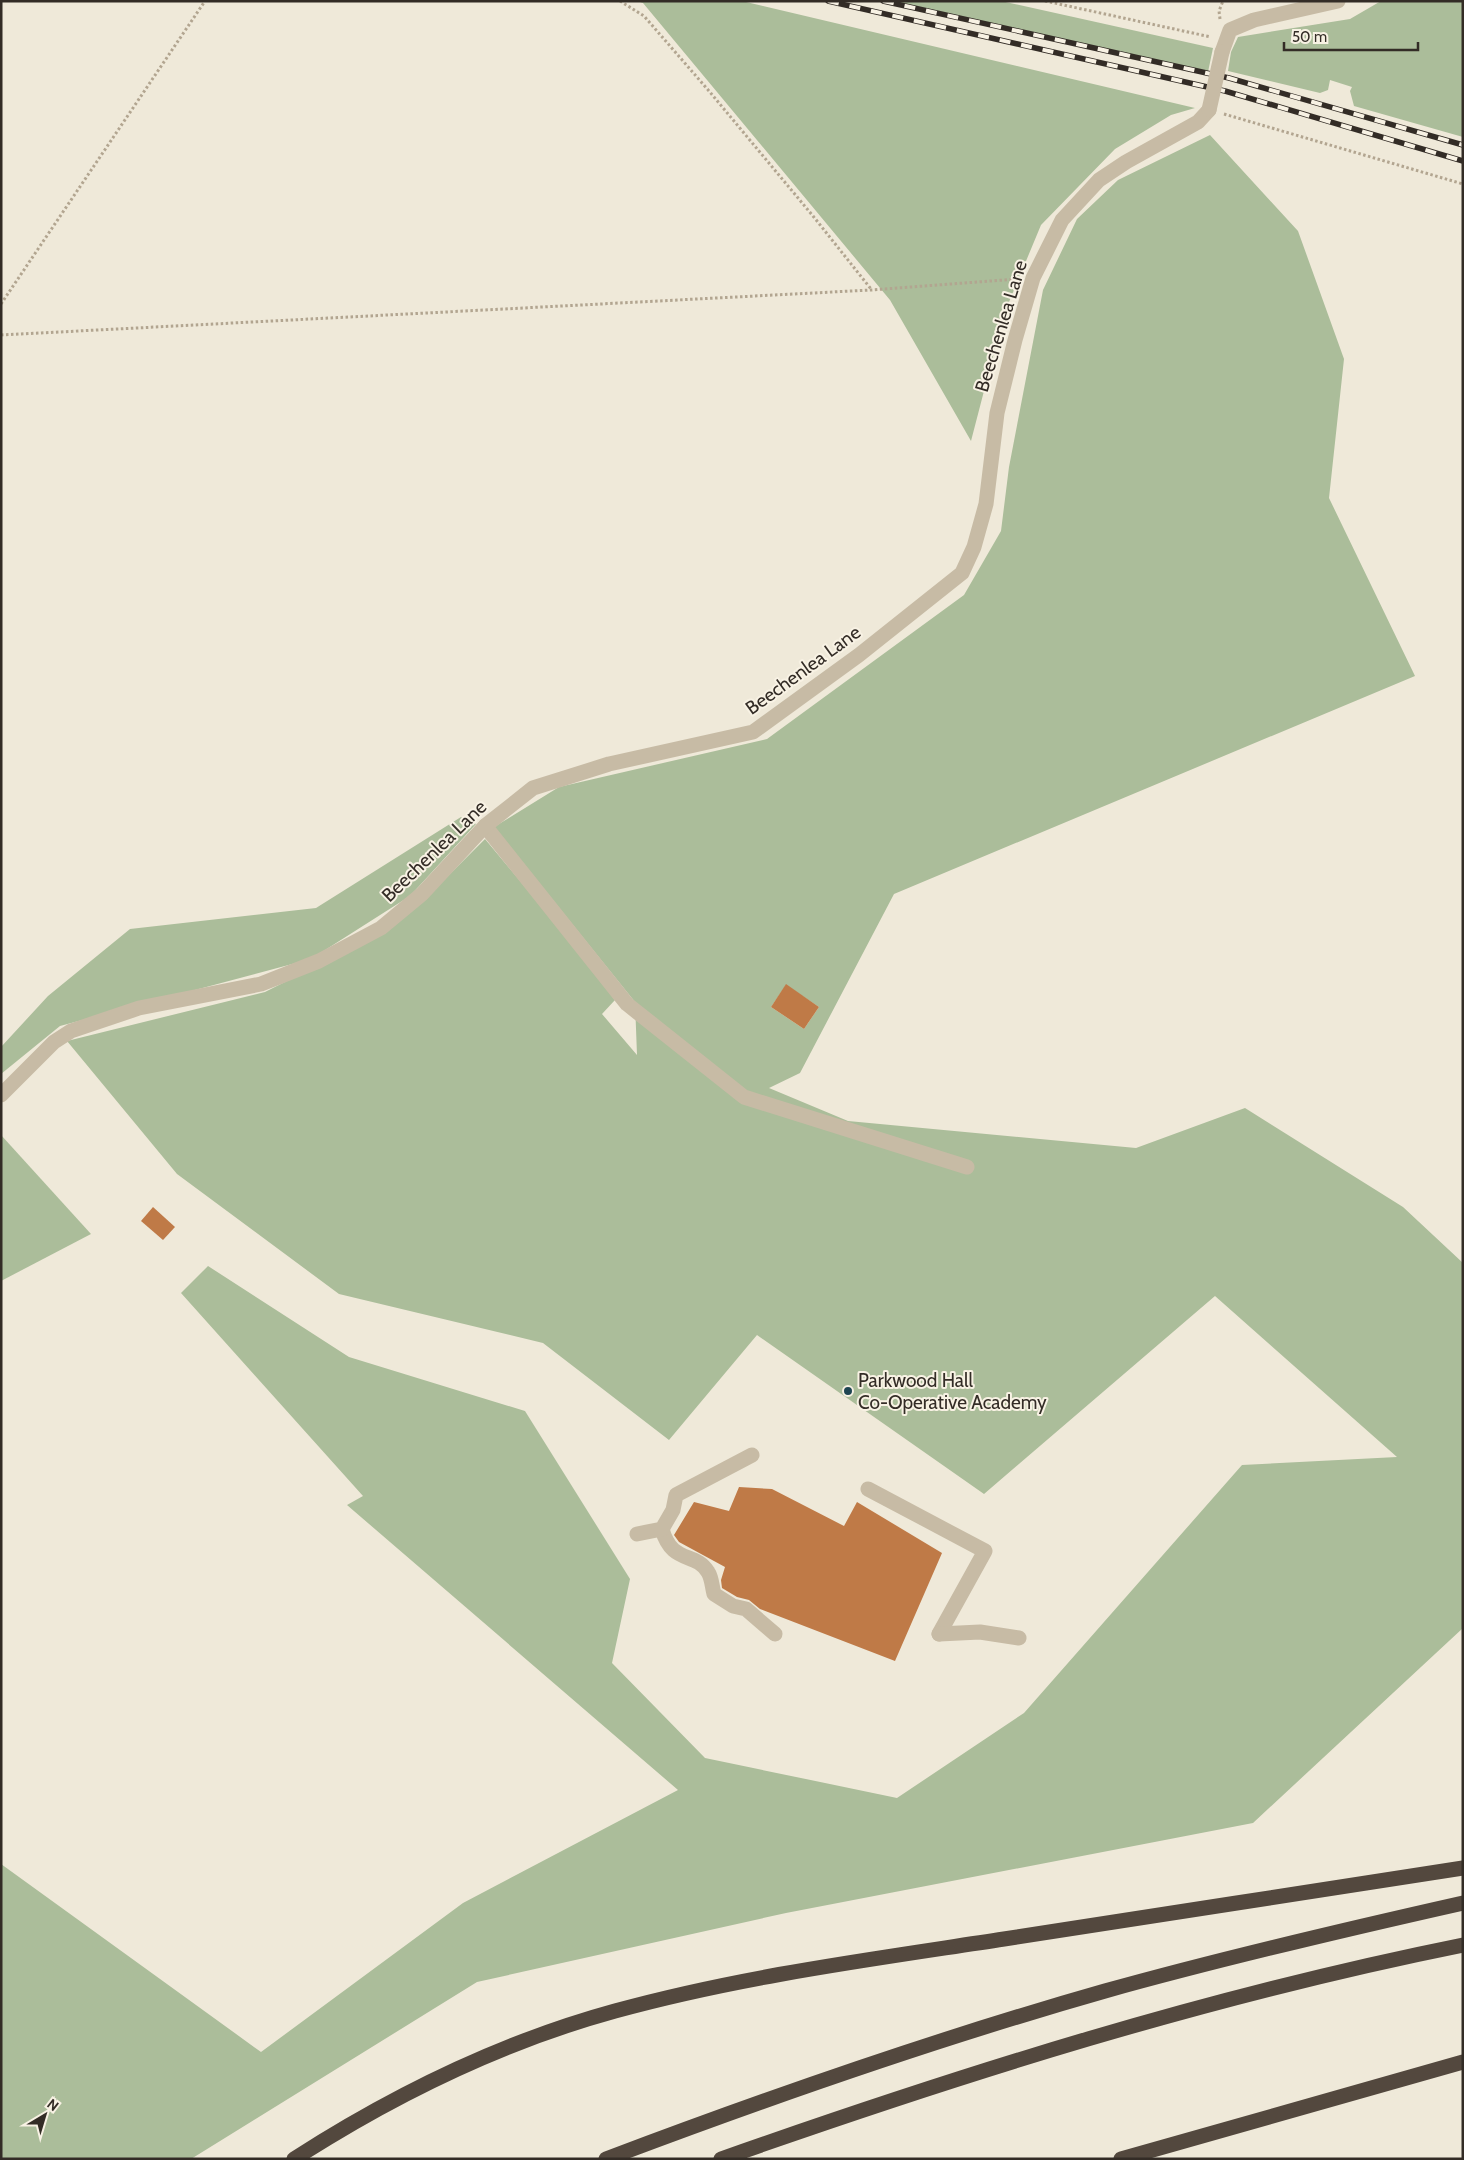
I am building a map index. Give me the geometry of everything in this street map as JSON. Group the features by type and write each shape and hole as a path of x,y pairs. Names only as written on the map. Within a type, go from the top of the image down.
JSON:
{"highway":[{"path":"294,2159 369,2114 426,2084 484,2058 612,2012 654,2001 706,1989 855,1962 1463,1868"},
{"path":"606,2159 857,2068 1026,2015 1231,1958 1463,1903"},
{"path":"721,2159 886,2101 1109,2032 1337,1972 1463,1945"},
{"path":"1120,2159 1463,2062"}],"street":[{"path":"1210,110 1222,52 1230,30 1254,20 1338,1"},
{"name":"Beechenlea Lane","path":"1,1096 54,1042 71,1030 140,1008 261,984 319,961 381,928 422,894 485,826 533,788 609,764 753,732 859,655 962,573 974,547 986,504 997,412 1033,278 1062,220 1099,180 1126,162 1198,122 1210,110"},
{"path":"485,826 626,1004 744,1097 967,1167"},
{"path":"637,1534 662,1529 673,1510 676,1495 752,1455"},
{"path":"868,1489 985,1552 939,1634 980,1632 1019,1638"},
{"path":"662,1529 670,1548 679,1555 702,1564 709,1573 714,1594 733,1606 746,1609 775,1634"}],"path":[{"path":"1,304 205,1"},
{"path":"620,1 644,16 813,216 871,290"},
{"path":"1045,1 1211,37"},
{"path":"1210,110 1463,184"},
{"path":"1,335 871,290 1033,278"}],"green space":[{"path":"637,1 742,1 1195,108 1171,115 1115,149 1041,225 1004,314 971,441 890,300 643,3"},
{"path":"888,1 1001,1 1213,48 1208,72"},
{"path":"1381,1 1463,1 1463,137 1354,106 1350,91 1352,87 1330,80 1328,90 1320,93 1228,71 1231,52 1238,37 1350,19"},
{"path":"1210,135 1298,231 1344,359 1329,498 1415,676 894,894 800,1073 769,1088 848,1121 1136,1148 1245,1108 1403,1207 1463,1263 1463,1628 1253,1823 786,1913 477,1982 191,2159 1,2159 1,1864 261,2052 463,1903 678,1790 347,1505 363,1496 181,1293 208,1266 349,1357 525,1411 630,1579 612,1663 705,1758 897,1798 1024,1713 1242,1465 1397,1457 1215,1296 984,1494 757,1335 669,1440 543,1343 339,1294 177,1174 67,1041 265,992 388,930 426,898 485,839 566,936 615,1000 602,1014 637,1055 635,1002 494,827 559,787 767,739 964,595 1001,531 1009,467 1043,290 1077,219 1118,180","holes":["786,985 819,1007 804,1029 771,1007"]},
{"path":"461,817 476,824 410,896 311,959 60,1026 1,1074 1,1047 48,996 130,929 316,908"},
{"path":"1,1135 91,1234 1,1281"}],"building":[{"path":"786,984 819,1007 804,1029 771,1007"},
{"path":"153,1207 175,1227 163,1240 141,1221"},
{"path":"739,1487 772,1489 844,1526 857,1502 942,1553 895,1661 760,1609 749,1600 737,1597 722,1588 721,1580 725,1567 679,1542 674,1535 694,1502 729,1511"}],"railway":[{"path":"828,1 1225,91 1463,161"},
{"path":"883,1 1229,78 1463,145"}],"place":[{"name":"Parkwood Hall Co-Operative Academy","path":"848,1391"}]}
